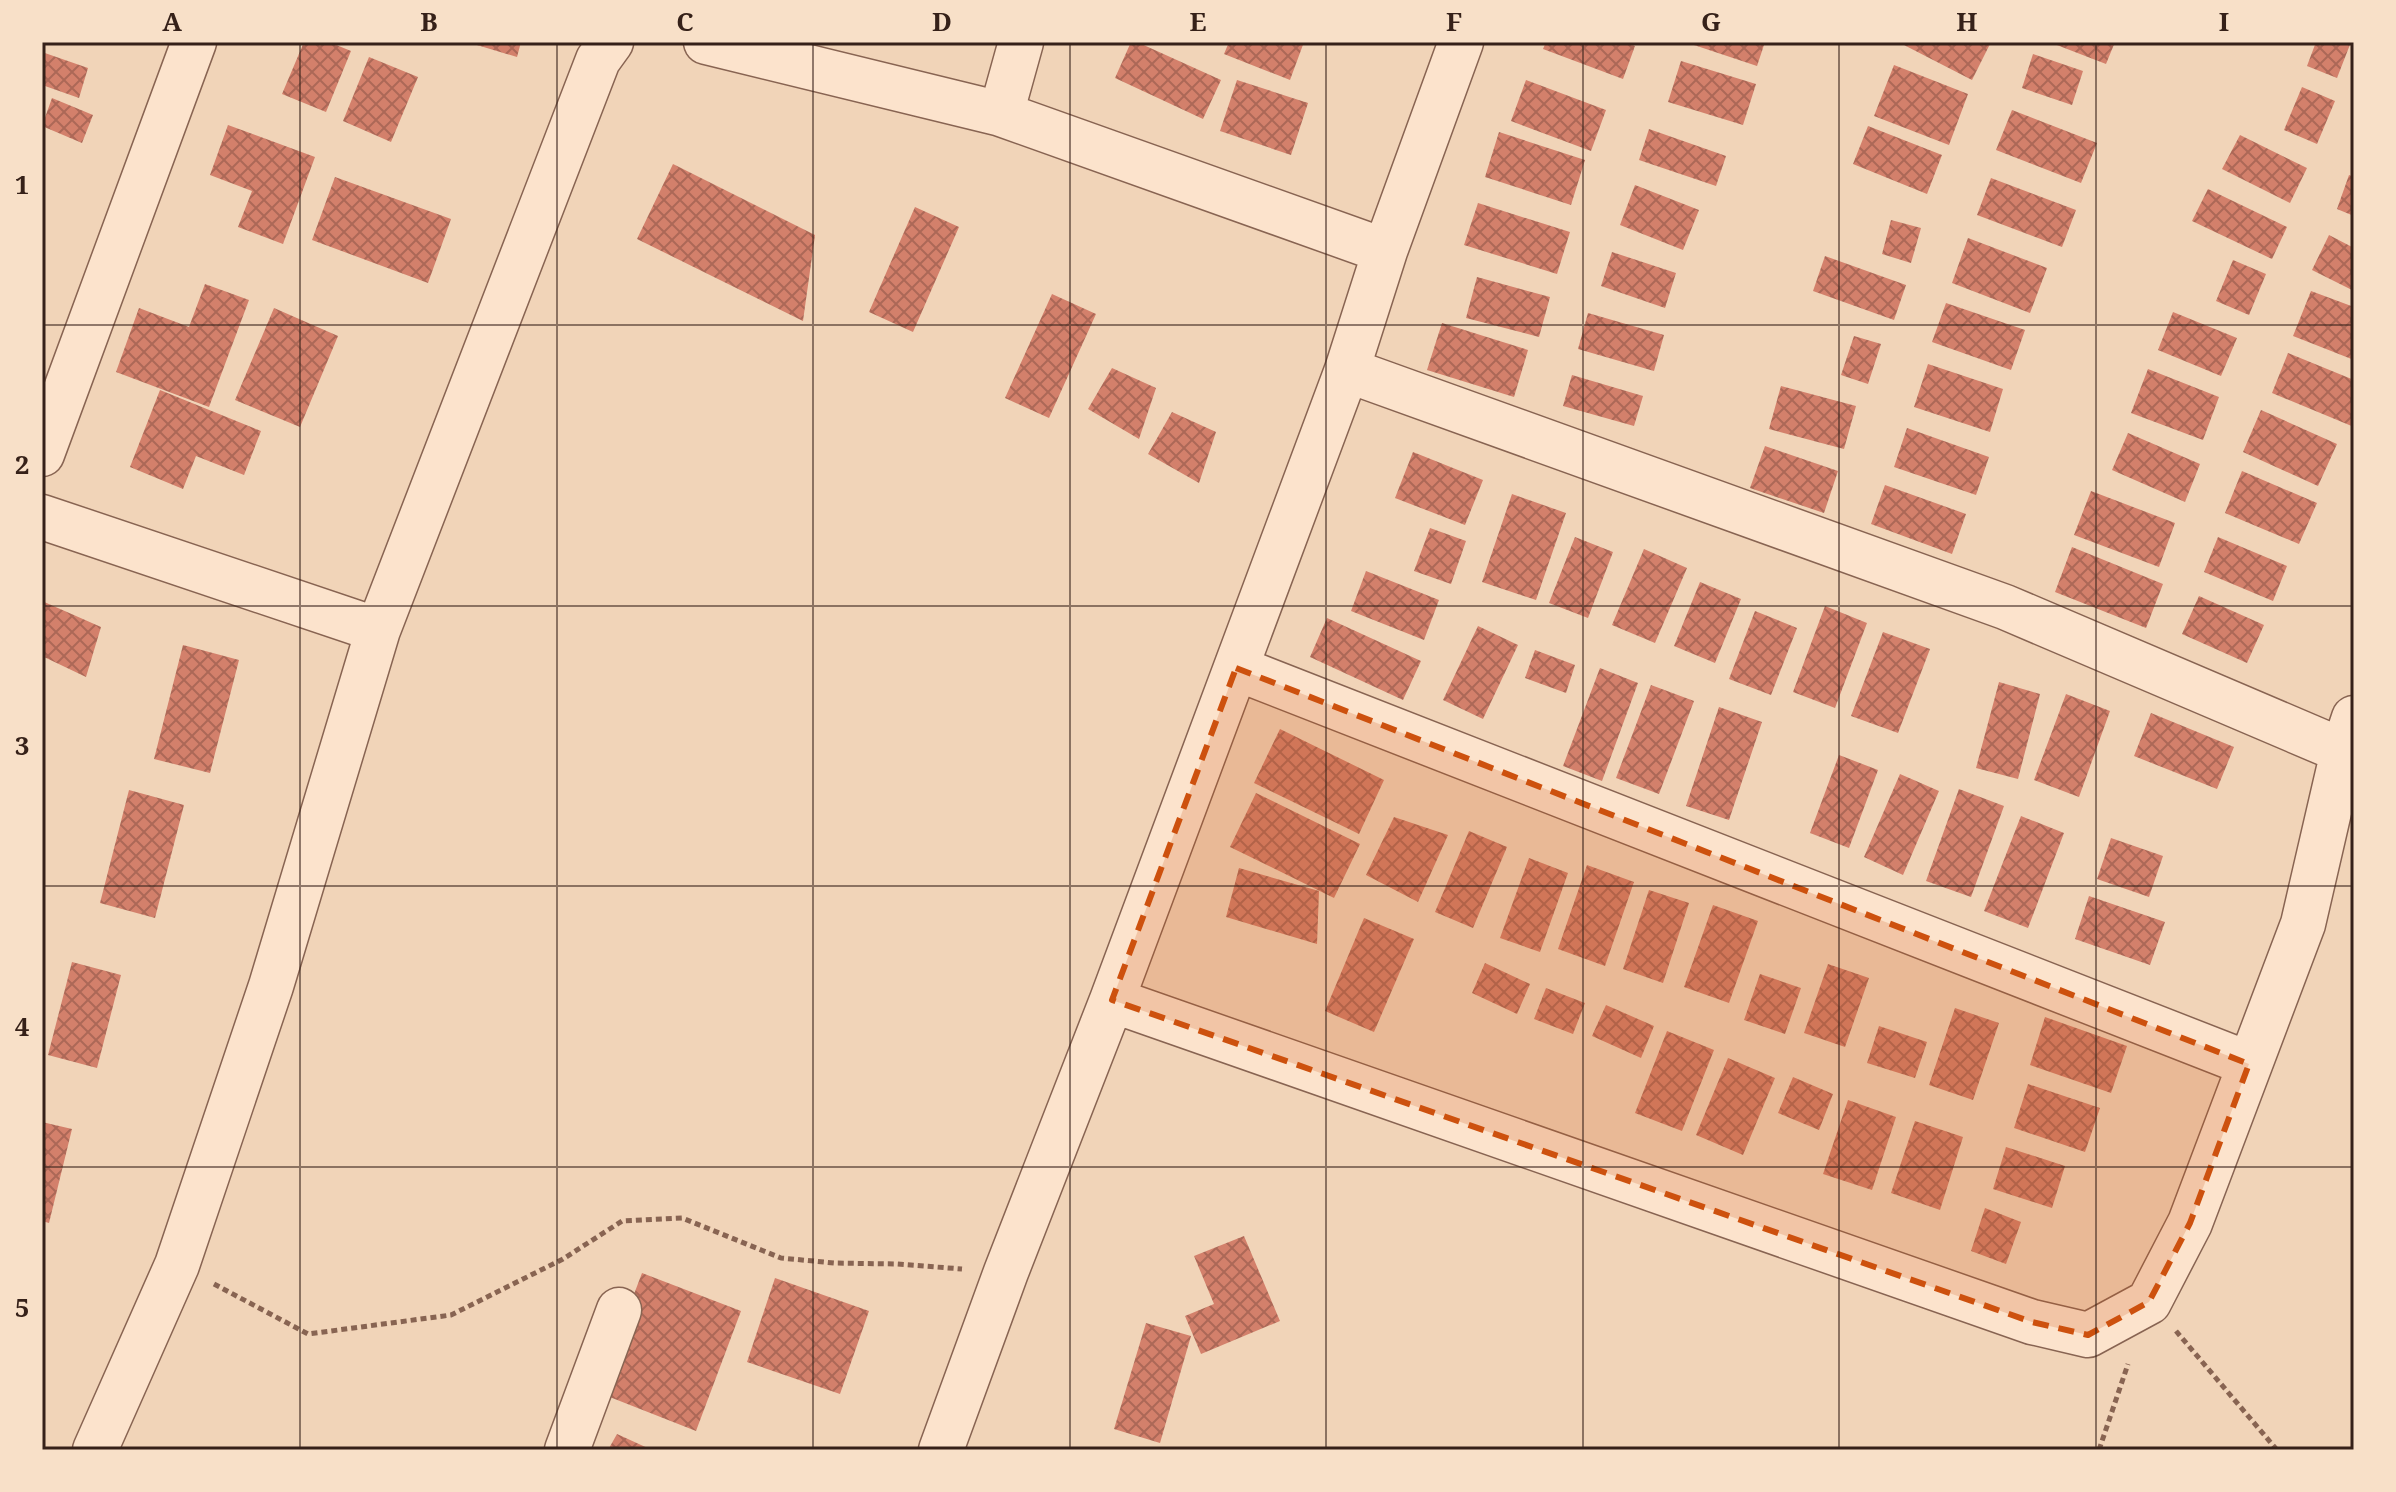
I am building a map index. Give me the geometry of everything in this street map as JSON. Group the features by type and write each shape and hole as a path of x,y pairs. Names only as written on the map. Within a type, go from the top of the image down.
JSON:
{"street":[{"path":"42,454 194,42"},
{"path":"95,1450 177,1265 271,986 378,630 598,60 611,42"},
{"path":"706,42 1001,114 1385,251"},
{"path":"1001,114 1021,42"},
{"path":"941,1450 1347,370 1385,251 1461,42"},
{"path":"1112,1000 2032,1322 2088,1335 2149,1302 2190,1223 2303,924 2348,734 1347,370"},
{"path":"42,517 378,630"},
{"path":"1236,668 2249,1064"},
{"path":"567,1450 619,1310"}],"path":[{"path":"177,1265 308,1334 451,1315 563,1259 622,1221 682,1218 781,1258 1006,1272"},
{"path":"2099,1450 2149,1302 2277,1450"}],"highlighted area":[{"path":"1236,668 2249,1064 2190,1223 2149,1302 2088,1335 2032,1322 1112,1000"}],"building":[{"path":"304,42 329,42 351,51 326,112 282,94"},
{"path":"467,42 521,42 517,57"},
{"path":"1131,42 1221,80 1203,119 1115,78"},
{"path":"1229,42 1304,42 1290,80 1224,54"},
{"path":"1546,42 1625,42 1635,46 1623,79 1543,49"},
{"path":"1685,42 1765,42 1757,66"},
{"path":"1906,42 1990,44 1972,80 1904,45"},
{"path":"2049,42 2115,42 2106,64"},
{"path":"2316,42 2351,42 2337,78 2307,66"},
{"path":"42,52 88,68 79,98 45,86 42,93"},
{"path":"2033,54 2083,71 2072,105 2022,88"},
{"path":"369,57 418,77 391,142 343,121"},
{"path":"1681,61 1756,84 1743,125 1668,102"},
{"path":"1894,65 1968,94 1949,145 1874,116"},
{"path":"1237,80 1308,103 1291,155 1220,131"},
{"path":"1526,80 1606,110 1591,151 1511,121"},
{"path":"2302,87 2335,101 2317,144 2284,130"},
{"path":"52,98 93,115 82,143 42,126"},
{"path":"2012,110 2097,143 2081,183 1996,150"},
{"path":"228,125 315,157 283,244 238,227 252,191 210,175"},
{"path":"1868,126 1942,155 1927,194 1853,164"},
{"path":"1649,129 1726,156 1716,186 1639,160"},
{"path":"1499,132 1585,160 1571,205 1485,177"},
{"path":"2240,135 2307,168 2290,203 2222,169"},
{"path":"673,164 815,235 803,321 637,239"},
{"path":"2349,175 2354,177 2354,216 2337,209"},
{"path":"335,177 451,219 428,283 312,240"},
{"path":"1991,178 2076,210 2062,247 1977,215"},
{"path":"1635,185 1699,210 1683,250 1620,225"},
{"path":"2208,189 2287,227 2272,259 2192,221"},
{"path":"1478,203 1570,232 1557,274 1464,245"},
{"path":"915,207 959,227 913,332 869,312"},
{"path":"1891,220 1921,228 1911,263 1882,254"},
{"path":"2329,235 2354,248 2354,291 2312,270"},
{"path":"1968,238 2047,268 2030,313 1952,283"},
{"path":"1612,252 1676,273 1665,308 1601,286"},
{"path":"1825,256 1906,285 1894,320 1813,291"},
{"path":"2233,260 2266,274 2249,315 2216,301"},
{"path":"1477,277 1550,297 1539,337 1466,318"},
{"path":"205,284 249,300 209,407 116,372 139,308 189,327"},
{"path":"2311,291 2354,307 2354,360 2293,336"},
{"path":"1052,294 1096,314 1049,418 1005,398"},
{"path":"1946,303 2025,330 2011,370 1932,342"},
{"path":"274,308 338,336 300,427 235,400"},
{"path":"2173,312 2237,338 2221,376 2158,350"},
{"path":"1588,313 1664,335 1654,371 1578,349"},
{"path":"1442,323 1528,350 1514,397 1427,370"},
{"path":"1854,336 1881,344 1868,384 1841,375"},
{"path":"2288,353 2354,380 2354,427 2272,393"},
{"path":"1928,364 2003,389 1990,432 1914,407"},
{"path":"1112,368 1156,388 1139,439 1088,409"},
{"path":"2148,369 2219,397 2203,440 2131,413"},
{"path":"1572,375 1643,396 1634,426 1563,406"},
{"path":"1781,386 1856,406 1844,449 1769,429"},
{"path":"160,390 261,431 244,475 196,456 183,489 130,467"},
{"path":"2261,410 2337,444 2318,486 2243,452"},
{"path":"1172,412 1216,432 1199,483 1148,454"},
{"path":"1907,428 1989,457 1976,495 1894,467"},
{"path":"2128,433 2200,464 2185,502 2112,470"},
{"path":"1765,446 1838,471 1824,513 1750,488"},
{"path":"1413,452 1483,480 1465,525 1395,498"},
{"path":"2242,471 2317,503 2299,544 2225,513"},
{"path":"1885,485 1966,514 1952,554 1871,524"},
{"path":"2091,491 2175,523 2159,567 2074,535"},
{"path":"1512,494 1566,513 1536,600 1482,582"},
{"path":"1430,528 1466,541 1451,584 1414,571"},
{"path":"1575,537 1613,552 1588,618 1549,603"},
{"path":"2218,537 2287,566 2273,601 2204,572"},
{"path":"2072,547 2163,584 2146,628 2055,592"},
{"path":"1644,549 1687,568 1655,643 1612,625"},
{"path":"1366,571 1439,600 1424,640 1351,611"},
{"path":"1700,582 1741,599 1715,663 1674,646"},
{"path":"2199,596 2264,625 2247,663 2182,634"},
{"path":"42,601 101,627 86,677 42,656"},
{"path":"1825,606 1867,623 1835,708 1793,692"},
{"path":"1755,611 1797,628 1771,695 1729,679"},
{"path":"1327,618 1421,661 1403,700 1310,657"},
{"path":"1478,626 1518,645 1483,719 1443,700"},
{"path":"1883,632 1930,649 1898,733 1851,716"},
{"path":"183,645 239,660 210,773 154,759"},
{"path":"1535,650 1575,665 1566,693 1525,678"},
{"path":"1600,668 1638,683 1602,781 1563,766"},
{"path":"1999,682 2040,694 2018,779 1976,768"},
{"path":"1651,685 1694,701 1659,794 1616,778"},
{"path":"2066,694 2110,711 2079,797 2034,780"},
{"path":"1719,707 1762,722 1729,820 1686,806"},
{"path":"2151,713 2234,747 2217,789 2134,756"},
{"path":"1280,729 1384,780 1359,834 1254,783"},
{"path":"1839,755 1878,770 1849,848 1810,833"},
{"path":"1900,774 1939,791 1903,875 1864,857"},
{"path":"1959,789 2004,806 1971,897 1926,881"},
{"path":"129,790 184,805 155,918 100,903"},
{"path":"1256,793 1360,844 1334,898 1230,847"},
{"path":"2021,816 2064,833 2028,928 1984,911"},
{"path":"1394,817 1448,835 1418,902 1366,875"},
{"path":"1469,831 1507,847 1473,928 1435,912"},
{"path":"2111,838 2163,856 2149,897 2097,879"},
{"path":"1529,858 1568,873 1540,952 1500,938"},
{"path":"1587,865 1634,882 1605,966 1558,949"},
{"path":"1239,868 1319,891 1317,944 1226,917"},
{"path":"1649,890 1689,903 1663,983 1623,969"},
{"path":"2089,896 2165,922 2150,965 2075,939"},
{"path":"1713,905 1758,921 1729,1003 1684,987"},
{"path":"1364,918 1414,939 1374,1032 1325,1011"},
{"path":"72,962 121,975 97,1068 48,1055"},
{"path":"1485,963 1530,984 1517,1014 1472,993"},
{"path":"1828,964 1869,978 1845,1047 1804,1033"},
{"path":"1760,974 1801,988 1785,1034 1744,1020"},
{"path":"1546,988 1585,1003 1573,1034 1534,1019"},
{"path":"1606,1005 1654,1026 1641,1058 1592,1036"},
{"path":"1955,1008 1999,1023 1973,1100 1929,1085"},
{"path":"2045,1017 2127,1046 2111,1093 2030,1065"},
{"path":"1879,1026 1927,1042 1915,1078 1867,1063"},
{"path":"1667,1031 1714,1050 1682,1131 1635,1113"},
{"path":"1728,1058 1775,1078 1743,1155 1696,1135"},
{"path":"1793,1077 1833,1094 1819,1130 1778,1113"},
{"path":"2028,1084 2100,1108 2085,1152 2014,1128"},
{"path":"1848,1100 1896,1117 1872,1190 1823,1174"},
{"path":"1915,1121 1963,1137 1940,1210 1891,1193"},
{"path":"42,1122 72,1129 49,1223 42,1221"},
{"path":"2006,1147 2065,1166 2052,1208 1993,1189"},
{"path":"1985,1208 2021,1222 2006,1264 1971,1251"},
{"path":"1244,1236 1280,1321 1201,1354 1185,1316 1214,1304 1194,1256"},
{"path":"642,1273 741,1311 696,1431 597,1392"},
{"path":"775,1278 869,1311 840,1394 747,1362"},
{"path":"1146,1323 1191,1336 1160,1443 1114,1429"},
{"path":"617,1434 652,1450 608,1450"}]}
